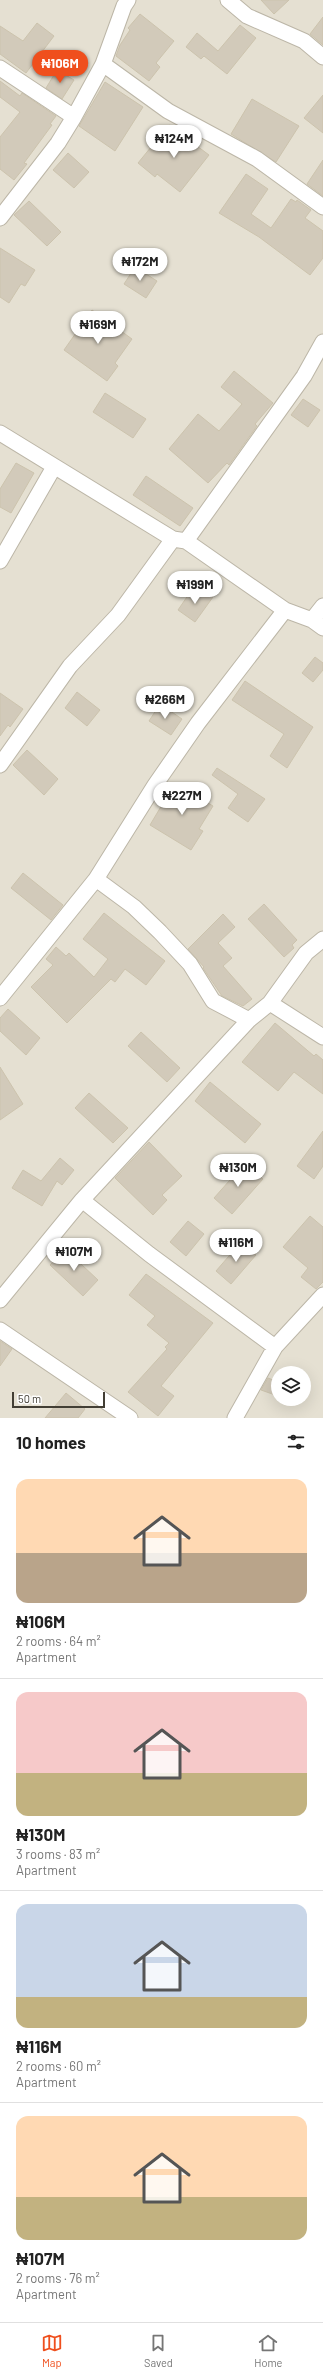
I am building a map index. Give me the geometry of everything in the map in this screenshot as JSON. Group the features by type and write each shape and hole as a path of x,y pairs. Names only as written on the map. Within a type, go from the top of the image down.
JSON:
{"street":[{"path":"0,218 58,144 74,117 103,64 124,6 128,0"},
{"path":"228,0 246,16 304,41 323,57"},
{"path":"103,64 168,111 257,159 323,207"},
{"path":"0,68 74,117"},
{"path":"0,765 70,666 118,616 179,540 304,376 323,342"},
{"path":"0,432 54,468 179,540 285,610 318,624 323,606"},
{"path":"0,561 54,468"},
{"path":"0,998 96,879 155,785 198,723 285,610"},
{"path":"96,879 134,907 160,932 190,964 213,1001 249,1020"},
{"path":"0,1300 82,1200 249,1020 270,1003 306,953 323,939"},
{"path":"270,1003 323,1037"},
{"path":"82,1200 149,1254 275,1347"},
{"path":"235,1418 275,1347 323,1295"},
{"path":"0,1330 130,1418"}],"shaded area":[{"path":"0,0 323,0 323,1418 0,1418"}],"building":[{"path":"261,0 289,0 274,14"},
{"path":"140,14 174,41 156,63 160,67 149,81 116,56 120,45 130,30 128,28"},
{"path":"323,17 323,45 310,34"},
{"path":"37,23 54,36 26,73 0,54 0,26 23,41"},
{"path":"240,25 256,38 227,74 204,56 201,59 186,47 197,33 218,51"},
{"path":"57,70 74,80 62,99 46,88"},
{"path":"0,81 20,96 22,93 56,116 50,124 52,125 24,163 27,164 14,180 0,169 0,137 20,112 0,97"},
{"path":"105,82 143,107 115,151 79,126"},
{"path":"323,95 323,133 304,118"},
{"path":"252,99 299,126 276,162 231,134"},
{"path":"169,125 209,155 180,192 157,174 155,177 138,163"},
{"path":"68,153 89,172 74,188 53,170"},
{"path":"323,160 323,196 307,184"},
{"path":"246,174 268,189 251,214 271,228 291,199 296,202 297,200 311,210 305,218 323,231 323,258 310,275 259,237 219,213"},
{"path":"29,201 61,232 47,246 14,215"},
{"path":"0,248 35,270 25,286 21,284 9,303 0,297"},
{"path":"135,267 157,281 146,298 124,284"},
{"path":"92,310 132,339 115,363 118,366 107,381 64,350"},
{"path":"234,371 273,403 255,424 257,426 229,465 227,463 208,483 169,449 198,414 219,431 242,404 221,387"},
{"path":"105,393 146,419 133,438 93,412"},
{"path":"303,399 320,410 308,427 291,415"},
{"path":"16,463 34,473 11,513 0,507 0,489"},
{"path":"146,476 193,508 180,526 133,495"},
{"path":"202,589 213,597 195,622 178,610 191,591 197,595"},
{"path":"315,657 323,663 323,670 313,682 302,673"},
{"path":"245,681 313,727 287,768 270,756 284,734 232,700"},
{"path":"77,692 100,710 87,726 65,708"},
{"path":"0,693 23,709 10,727 8,725 0,736"},
{"path":"160,704 182,719 171,735 149,721"},
{"path":"27,750 58,779 44,795 13,765"},
{"path":"217,768 265,799 248,822 228,808 238,794 212,775"},
{"path":"175,783 213,806 199,829 203,831 191,850 150,825"},
{"path":"23,873 63,905 51,920 11,888"},
{"path":"264,904 297,940 292,945 294,948 284,957 248,919"},
{"path":"104,913 165,961 146,985 125,969 115,982 111,979 67,1023 31,987 53,965 46,959 56,947 66,956 69,953 94,977 108,959 83,939"},
{"path":"223,914 235,927 218,943 232,958 223,966 252,999 243,1006 222,996 203,968 204,967 188,949"},
{"path":"8,1009 40,1038 26,1055 0,1031 0,1018"},
{"path":"275,1023 314,1056 316,1054 323,1060 323,1094 294,1072 278,1091 242,1062"},
{"path":"141,1032 180,1068 167,1082 128,1046"},
{"path":"0,1067 23,1104 0,1120"},
{"path":"210,1082 261,1124 245,1143 195,1101"},
{"path":"89,1093 128,1128 113,1143 75,1108"},
{"path":"323,1131 323,1166 314,1179 297,1166"},
{"path":"149,1142 182,1176 162,1195 167,1200 153,1215 115,1178"},
{"path":"60,1158 74,1170 62,1185 57,1181 42,1206 12,1188 23,1170 41,1181"},
{"path":"245,1163 263,1179 232,1214 214,1198"},
{"path":"310,1216 323,1227 323,1282 316,1289 301,1277 308,1268 283,1247"},
{"path":"188,1221 204,1234 186,1256 170,1242"},
{"path":"241,1242 256,1255 231,1284 216,1271"},
{"path":"65,1249 98,1280 83,1296 50,1265"},
{"path":"146,1274 213,1323 161,1386 174,1396 158,1416 128,1392 167,1349 165,1347 169,1343 147,1325 155,1316 129,1295"},
{"path":"0,1341 12,1349 0,1366"},
{"path":"268,1378 271,1379 271,1394 261,1390"},
{"path":"66,1393 85,1409 78,1418 45,1418"}]}
